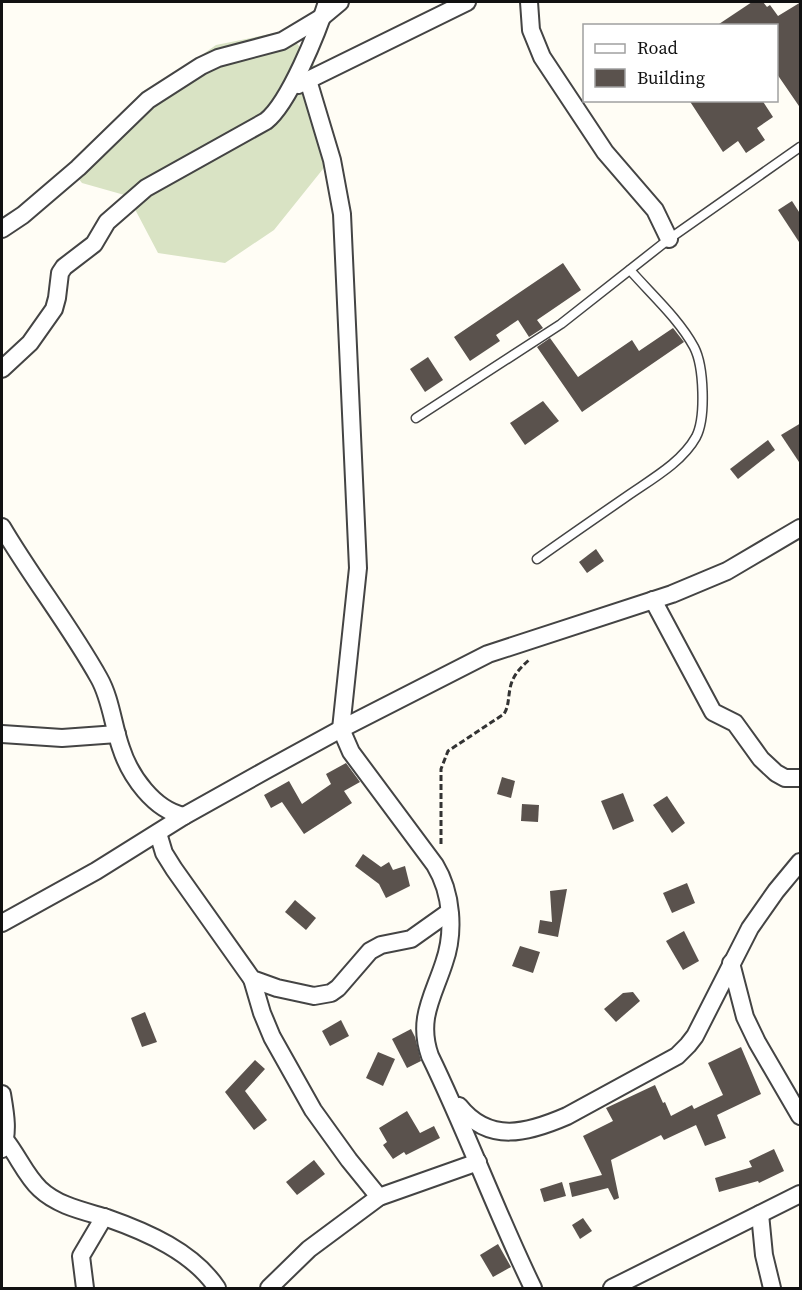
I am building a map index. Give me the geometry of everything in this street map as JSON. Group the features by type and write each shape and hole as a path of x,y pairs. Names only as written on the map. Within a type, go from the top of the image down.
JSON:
{"street":[{"path":"2,229 22,216 78,168 148,100 201,66 218,58 282,41 325,9 340,2"},
{"path":"289,90 467,2"},
{"path":"529,2 531,30 542,57 605,153 656,210 669,239"},
{"path":"2,369 30,344 54,309 60,273 64,267 94,244 107,222 132,198 266,121 278,109 289,90 325,9"},
{"path":"308,80 332,160 342,214 358,568 341,729 351,752 440,873 446,890 451,925 448,944 424,1028 424,1038 506,1233 533,1288"},
{"path":"2,527 101,680 121,751 148,795 168,812 184,816"},
{"path":"2,922 96,871 184,816 341,729 488,654 653,600 727,571 801,528"},
{"path":"653,600 713,712 735,723 761,759 776,773 785,778 801,778"},
{"path":"2,734 62,738 117,734"},
{"path":"158,833 164,853 174,869 252,979 272,1037 313,1110 379,1197"},
{"path":"447,1091 472,1121 484,1128 496,1131 520,1130 559,1119 677,1056 695,1036 750,928 776,891 801,862"},
{"path":"252,979 304,995 323,995 338,988 370,951 381,945 411,939 449,912"},
{"path":"731,963 745,1017 757,1042 801,1116"},
{"path":"2,1094 6,1113 4,1146 40,1189 79,1211 104,1217 165,1243 209,1276 217,1288"},
{"path":"270,1288 309,1249 379,1197 478,1162"},
{"path":"612,1288 801,1194"},
{"path":"760,1214 764,1255 772,1288"},
{"path":"85,1288 81,1256 104,1217"}],"lane":[{"path":"416,418 561,324 669,239 801,147"},
{"path":"537,559 666,469 693,442 700,427 701,372 695,349 686,334 630,270"}],"path":[{"path":"441,848 441,769 448,751 504,714 507,710 513,677 530,659"}],"green space":[{"path":"280,32 295,41 319,71 316,101 331,159 274,230 225,263 158,253 128,196 82,183 78,178 86,153 132,104 216,45"}],"building":[{"path":"752,2 763,2 767,7 770,5 778,16 801,2 801,109 778,75 778,24 719,24"},
{"path":"690,102 763,102 773,117 757,128 765,140 746,153 738,141 723,152"},
{"path":"792,201 801,215 801,245 778,210"},
{"path":"563,263 581,290 537,320 543,328 529,337 518,320 496,335 500,341 470,361 454,337"},
{"path":"673,328 684,342 582,412 537,347 550,338 578,377 632,340 639,351"},
{"path":"428,357 443,380 425,392 410,369"},
{"path":"543,401 559,421 525,445 510,423"},
{"path":"801,423 801,465 781,435"},
{"path":"768,440 775,450 738,479 730,469"},
{"path":"596,549 604,561 587,573 579,562"},
{"path":"346,763 360,782 344,791 352,803 304,834 282,802 271,808 264,795 289,781 302,804 331,784 326,774"},
{"path":"502,777 515,781 511,798 497,794"},
{"path":"623,793 634,821 613,830 601,801"},
{"path":"667,796 685,823 672,833 653,805"},
{"path":"522,804 539,805 538,822 521,821"},
{"path":"363,854 381,867 389,862 393,870 405,866 410,886 386,898 379,884 355,866"},
{"path":"687,883 695,903 672,913 663,893"},
{"path":"567,889 558,937 538,933 540,920 552,922 550,891"},
{"path":"295,900 316,918 306,930 285,912"},
{"path":"684,931 699,961 683,970 666,941"},
{"path":"520,946 540,952 533,973 512,966"},
{"path":"633,992 640,1001 616,1022 604,1009 623,993"},
{"path":"145,1012 157,1042 142,1047 131,1018"},
{"path":"341,1020 349,1036 330,1046 322,1031"},
{"path":"411,1029 421,1061 407,1068 392,1039"},
{"path":"741,1047 761,1094 717,1115 726,1138 705,1146 696,1125 664,1140 661,1135 611,1160 619,1198 614,1200 608,1188 572,1197 569,1183 602,1175 583,1136 613,1121 606,1108 655,1085 671,1116 692,1105 694,1109 723,1095 708,1063"},
{"path":"378,1052 395,1059 383,1086 366,1078"},
{"path":"255,1060 265,1069 245,1091 267,1120 254,1130 225,1092"},
{"path":"407,1111 420,1133 434,1126 440,1138 406,1155 404,1152 393,1159 383,1145 387,1142 379,1128"},
{"path":"774,1149 784,1171 759,1183 758,1181 719,1192 715,1178 752,1167 749,1161"},
{"path":"314,1160 325,1174 297,1195 286,1182"},
{"path":"562,1182 566,1196 544,1202 540,1189"},
{"path":"583,1218 592,1231 580,1239 572,1225"},
{"path":"498,1244 511,1267 493,1277 480,1255"}]}
